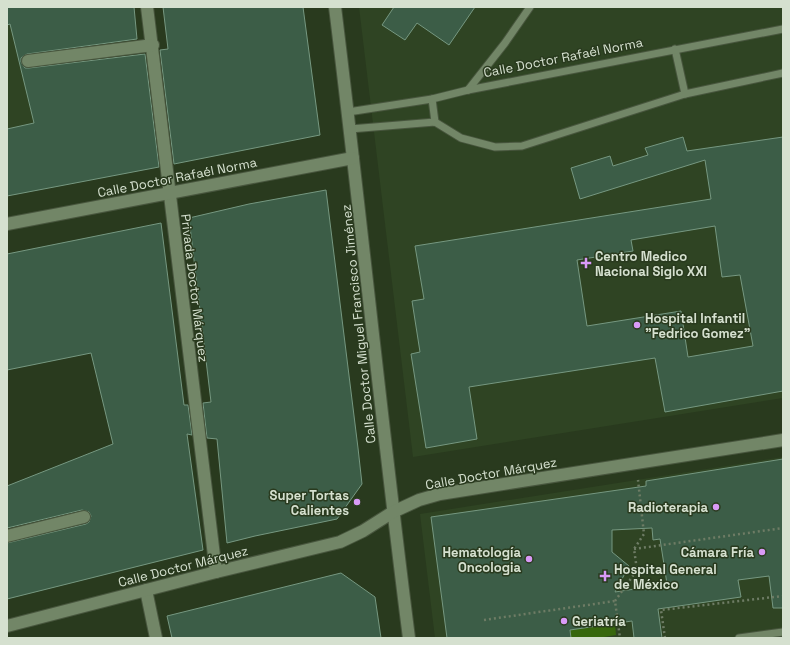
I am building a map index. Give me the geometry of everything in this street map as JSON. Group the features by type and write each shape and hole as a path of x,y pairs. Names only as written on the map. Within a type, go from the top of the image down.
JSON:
{"street":[{"name":"Privada Doctor Márquez","path":"147,7 216,572"},
{"name":"Calle Doctor Miguel Francisco Jiménez","path":"335,7 393,512 409,638"},
{"path":"28,61 152,45"},
{"name":"Calle Doctor Rafaél Norma","path":"7,224 353,158"},
{"name":"Calle Doctor Márquez","path":"7,626 216,572 340,542 363,531 393,512 419,500 440,494 783,440"},
{"path":"7,536 84,517"},
{"path":"146,590 156,638"}],"lane":[{"path":"468,90 505,43 530,7"},
{"name":"Calle Doctor Rafaél Norma","path":"348,112 432,99 468,90 783,28"},
{"path":"675,49 685,94"},
{"path":"350,129 435,122 461,138 495,147 522,146 685,94 783,73"},
{"path":"432,99 435,122"},
{"path":"739,638 783,632"}],"path":[{"path":"620,638 615,601 637,570 634,549 644,534 638,480"},
{"path":"634,549 783,528"},
{"path":"665,638 661,610 783,596"},
{"path":"484,620 615,601"}],"shaded area":[{"name":"Centro Medico Nacional Siglo XXI","path":"359,7 783,7 783,398 413,457"},
{"path":"10,24 34,123 7,129 7,25"},
{"name":"Hospital General de México","path":"783,457 783,638 435,638 420,514"}],"green space":[{"path":"615,623 616,635 598,638 571,638 570,630"}],"building":[{"path":"7,7 134,7 137,39 27,54 21,58 21,62 25,68 29,68 145,54 159,167 7,196 7,129 34,123 10,24 7,25"},
{"path":"163,7 303,7 320,135 174,164 160,50 168,49"},
{"path":"394,7 475,7 449,45 417,23 405,40 382,25"},
{"path":"683,137 687,151 783,137 783,391 665,412 655,358 469,387 477,439 426,448 411,354 420,352 412,301 424,299 415,246 711,199 705,160 580,199 571,168 610,156 613,166 648,155 645,148","holes":["715,226 722,277 740,275 753,346 688,357 681,311 587,326 577,260 633,251 631,240"]},
{"path":"326,190 362,484 337,519 227,543 217,439 207,438 203,403 211,402 189,218 249,204"},
{"path":"161,223 184,405 188,405 192,435 187,434 203,550 7,599 7,543 86,524 89,522 91,516 89,512 82,510 7,528 7,486 113,444 91,353 7,370 7,254"},
{"name":"Hospital General de México","path":"783,459 783,608 773,608 769,576 738,580 741,597 658,609 662,638 634,638 632,621 570,630 571,638 447,638 431,517 646,486 646,481","holes":["652,528 653,540 660,539 667,584 615,592 629,566 612,552 612,530"]},
{"path":"341,573 375,597 381,638 172,638 167,616"}],"place":[{"name":"Centro Medico Nacional Siglo XXI","path":"586,263"},
{"name":"Hospital Infantil \"Fedrico Gomez\"","path":"637,325"},
{"name":"Super Tortas Calientes","path":"357,502"},
{"name":"Radioterapia","path":"716,507"},
{"name":"Cámara Fría","path":"762,552"},
{"name":"Hematología Oncologia","path":"529,559"},
{"name":"Hospital General de México","path":"605,576"},
{"name":"Geriatría","path":"564,621"}]}
